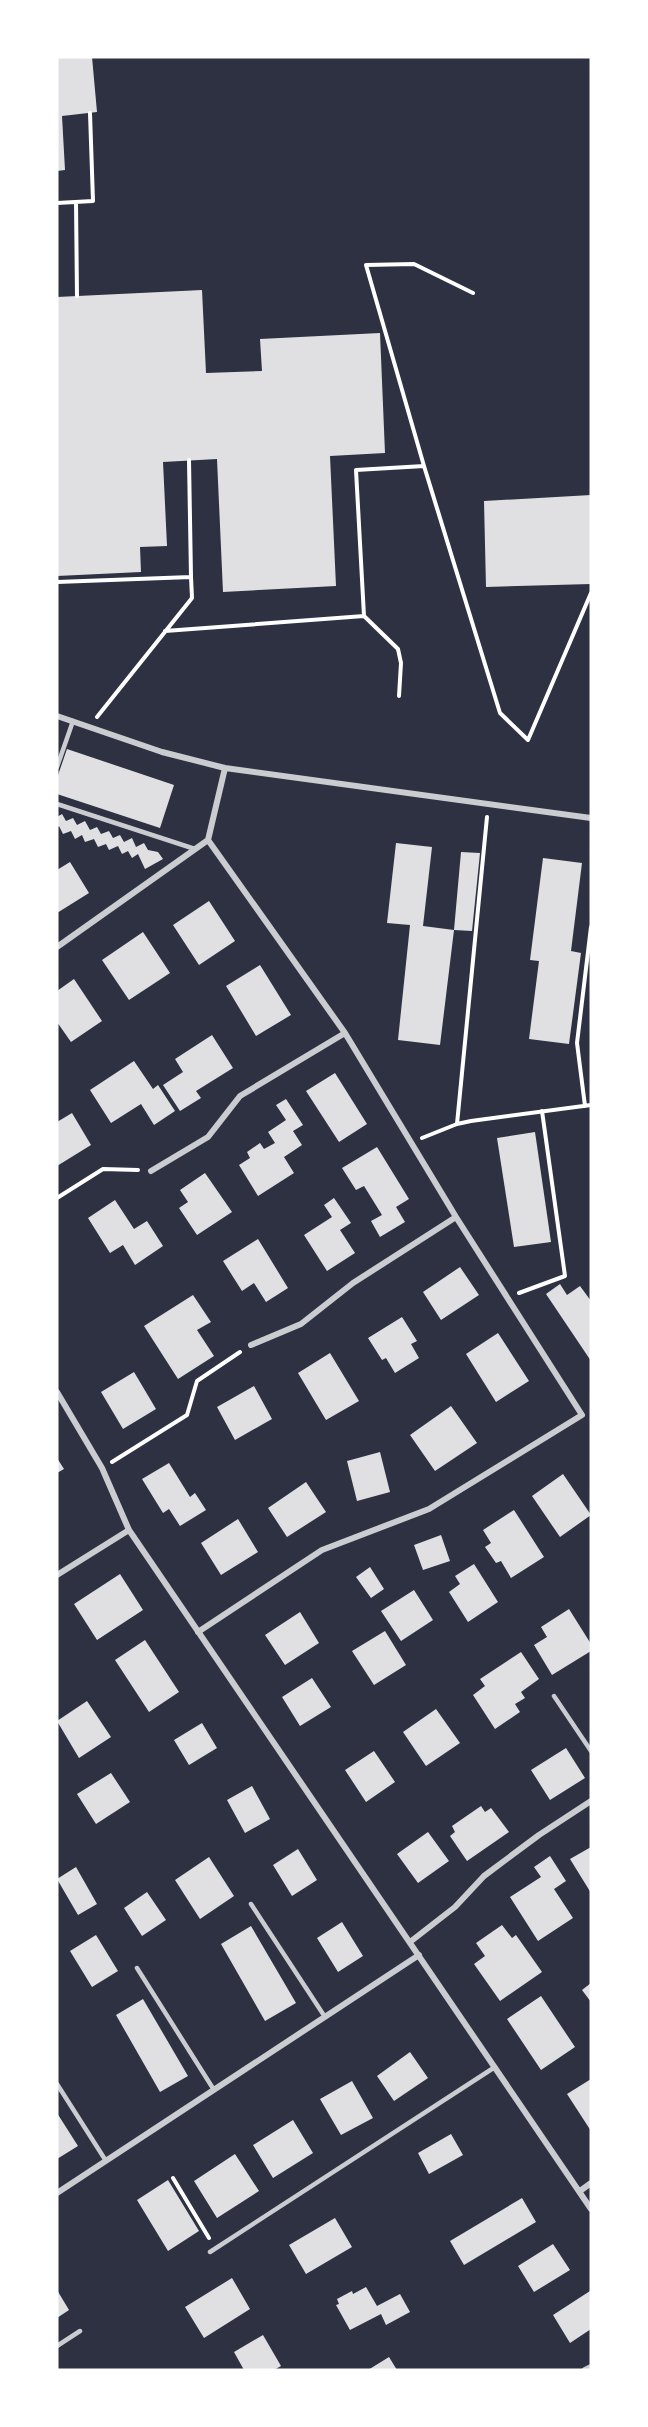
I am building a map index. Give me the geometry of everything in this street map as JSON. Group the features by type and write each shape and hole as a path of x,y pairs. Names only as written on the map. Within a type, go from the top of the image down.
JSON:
{"street":[{"path":"57,716 162,752 225,768 591,818"},
{"path":"57,947 208,840 225,768"},
{"path":"198,1632 322,1550 429,1509 582,1415 456,1217 345,1033 208,840"},
{"path":"151,1171 208,1137 240,1096 345,1033"},
{"path":"251,1345 301,1324 352,1283 456,1217"},
{"path":"57,1392 102,1468 129,1530 591,2209"},
{"path":"57,1575 129,1530"},
{"path":"410,1942 454,1907 484,1876 539,1835 591,1801"},
{"path":"57,2193 419,1955"},
{"path":"580,2191 591,2183"},
{"path":"585,2370 591,2367"}],"lane":[{"path":"57,767 73,721"},
{"path":"57,804 195,849"},
{"path":"554,1695 591,1751"},
{"path":"251,1904 325,2017"},
{"path":"137,1968 214,2090"},
{"path":"213,2250 495,2067"},
{"path":"57,2084 106,2161"},
{"path":"57,2346 80,2331"}],"path":[{"path":"57,203 93,201 90,113"},
{"path":"76,202 77,296"},
{"path":"473,293 414,264 366,265 424,466 500,713 528,740 591,593"},
{"path":"89,727 192,598 189,460"},
{"path":"399,696 401,663 398,649 364,616 356,470 424,466"},
{"path":"57,582 192,577"},
{"path":"165,631 364,616"},
{"path":"457,1124 488,804"},
{"path":"585,1106 577,1043 591,927"},
{"path":"411,1142 457,1124 591,1105"},
{"path":"507,1298 565,1276 542,1112"},
{"path":"57,1198 103,1169 151,1171"},
{"path":"102,1468 187,1415 196,1381 251,1345"},
{"path":"173,2178 213,2250"}],"building":[{"path":"57,57 92,57 97,112 62,116 65,170 57,171"},
{"path":"202,290 206,373 262,371 260,339 380,333 385,453 330,456 336,586 223,592 217,459 163,462 167,546 140,547 141,572 57,576 57,297"},
{"path":"591,495 591,584 486,587 484,501"},
{"path":"67,749 174,785 160,828 57,794 57,778"},
{"path":"62,814 66,821 73,818 77,825 85,821 90,830 97,827 101,834 109,831 113,838 120,835 124,842 132,838 136,847 144,843 148,850 158,852 163,859 145,869 138,854 132,858 128,851 122,854 118,846 109,850 106,844 98,847 94,839 85,842 82,835 75,839 71,831 63,834 59,826 57,828 57,817"},
{"path":"396,843 432,847 423,926 454,930 440,1045 398,1040 410,925 387,923"},
{"path":"461,852 480,853 472,931 454,930"},
{"path":"543,858 582,863 571,951 581,953 569,1044 529,1039 539,961 530,960"},
{"path":"70,862 89,893 57,913 57,870"},
{"path":"209,901 235,941 199,965 173,925"},
{"path":"143,932 170,973 129,1000 102,960"},
{"path":"260,965 291,1015 256,1036 226,986"},
{"path":"74,979 102,1021 71,1042 57,1022 57,991"},
{"path":"212,1035 233,1068 196,1091 201,1098 180,1111 163,1085 183,1072 175,1059"},
{"path":"134,1061 153,1089 158,1085 175,1111 154,1125 141,1104 111,1123 90,1090"},
{"path":"335,1073 367,1124 339,1142 306,1091"},
{"path":"286,1099 303,1125 293,1131 302,1145 284,1157 294,1173 258,1196 239,1165 250,1158 247,1152 260,1143 264,1149 275,1143 268,1132 286,1120 276,1105"},
{"path":"72,1113 91,1145 57,1166 57,1122"},
{"path":"535,1132 551,1242 514,1247 497,1138"},
{"path":"377,1147 409,1199 396,1207 405,1222 380,1237 371,1221 382,1215 364,1186 356,1190 342,1168"},
{"path":"205,1173 232,1212 197,1235 179,1208 188,1202 180,1190"},
{"path":"334,1198 351,1223 340,1230 355,1253 327,1271 304,1235 332,1217 324,1205"},
{"path":"115,1200 134,1229 147,1221 163,1246 135,1265 123,1245 110,1253 88,1218"},
{"path":"258,1239 288,1288 266,1302 254,1283 242,1291 223,1261"},
{"path":"460,1267 479,1295 441,1320 423,1292"},
{"path":"560,1284 567,1295 580,1286 591,1301 591,1361 546,1294"},
{"path":"193,1295 211,1322 197,1330 214,1356 178,1379 144,1326"},
{"path":"402,1317 417,1341 411,1344 419,1358 395,1373 386,1358 382,1360 368,1338"},
{"path":"498,1333 529,1381 496,1402 466,1354"},
{"path":"330,1353 359,1401 326,1420 298,1373"},
{"path":"134,1372 156,1409 123,1429 101,1392"},
{"path":"254,1386 272,1419 235,1440 217,1407"},
{"path":"451,1406 477,1443 435,1471 410,1435"},
{"path":"380,1452 390,1492 357,1501 347,1461"},
{"path":"57,1458 64,1469 57,1473"},
{"path":"169,1463 190,1497 195,1493 206,1510 180,1526 169,1509 163,1513 142,1479"},
{"path":"563,1474 591,1515 560,1537 532,1496"},
{"path":"306,1482 326,1512 287,1537 268,1508"},
{"path":"514,1510 544,1557 511,1578 501,1561 496,1563 485,1547 491,1543 483,1530"},
{"path":"238,1519 258,1552 221,1575 201,1543"},
{"path":"441,1535 450,1561 423,1570 414,1545"},
{"path":"474,1564 498,1602 468,1622 449,1592 460,1584 455,1576"},
{"path":"370,1567 384,1589 371,1598 356,1577"},
{"path":"120,1574 143,1610 97,1640 74,1604"},
{"path":"414,1590 433,1620 401,1641 381,1611"},
{"path":"569,1609 591,1644 591,1651 552,1675 534,1645 547,1637 541,1627"},
{"path":"300,1612 319,1643 285,1665 265,1635"},
{"path":"385,1631 406,1665 374,1685 352,1651"},
{"path":"145,1640 179,1692 149,1712 115,1660"},
{"path":"521,1652 539,1679 521,1692 525,1698 515,1704 520,1712 495,1729 473,1695 485,1686 480,1679"},
{"path":"312,1678 331,1707 300,1726 282,1697"},
{"path":"87,1701 111,1737 79,1758 57,1721"},
{"path":"436,1709 460,1743 426,1766 403,1732"},
{"path":"202,1723 217,1748 189,1765 174,1740"},
{"path":"566,1748 585,1778 550,1800 531,1770"},
{"path":"374,1751 395,1782 366,1802 345,1770"},
{"path":"111,1773 130,1802 96,1824 77,1794"},
{"path":"252,1786 270,1819 245,1833 227,1800"},
{"path":"481,1806 485,1812 491,1808 509,1832 467,1861 450,1836 455,1832 452,1826"},
{"path":"428,1832 449,1861 418,1883 397,1854"},
{"path":"591,1847 591,1893 570,1859"},
{"path":"298,1849 317,1880 292,1896 273,1865"},
{"path":"550,1856 566,1881 554,1889 573,1918 538,1941 510,1897 541,1877 534,1867"},
{"path":"209,1857 234,1896 200,1919 175,1880"},
{"path":"76,1867 97,1904 78,1915 57,1879"},
{"path":"147,1892 166,1920 142,1936 124,1908"},
{"path":"342,1922 363,1956 338,1972 317,1938"},
{"path":"502,1925 512,1938 516,1935 542,1972 500,2001 474,1964 485,1956 476,1943"},
{"path":"251,1926 296,2003 265,2021 221,1944"},
{"path":"96,1935 118,1971 92,1987 70,1951"},
{"path":"591,1983 591,2002 582,1990"},
{"path":"541,1996 575,2047 541,2070 507,2019"},
{"path":"143,1999 188,2076 160,2092 116,2015"},
{"path":"410,2052 428,2078 394,2101 377,2076"},
{"path":"591,2079 591,2131 567,2094"},
{"path":"352,2081 373,2118 341,2135 320,2099"},
{"path":"57,2113 78,2146 57,2159"},
{"path":"293,2120 313,2153 273,2178 253,2145"},
{"path":"451,2134 463,2155 429,2174 418,2153"},
{"path":"235,2154 259,2191 217,2218 194,2181"},
{"path":"168,2180 199,2231 168,2251 137,2200"},
{"path":"522,2198 536,2222 464,2265 450,2241"},
{"path":"335,2218 352,2247 306,2274 289,2245"},
{"path":"553,2244 570,2270 534,2292 518,2266"},
{"path":"232,2278 250,2309 204,2338 185,2307"},
{"path":"366,2287 377,2306 400,2294 410,2312 386,2325 381,2314 350,2330 336,2305 339,2304 337,2299"},
{"path":"57,2290 69,2310 57,2318"},
{"path":"590,2291 591,2329 570,2343 553,2315"},
{"path":"263,2335 281,2366 274,2370 244,2370 234,2352"},
{"path":"389,2357 397,2370 368,2370"}]}
